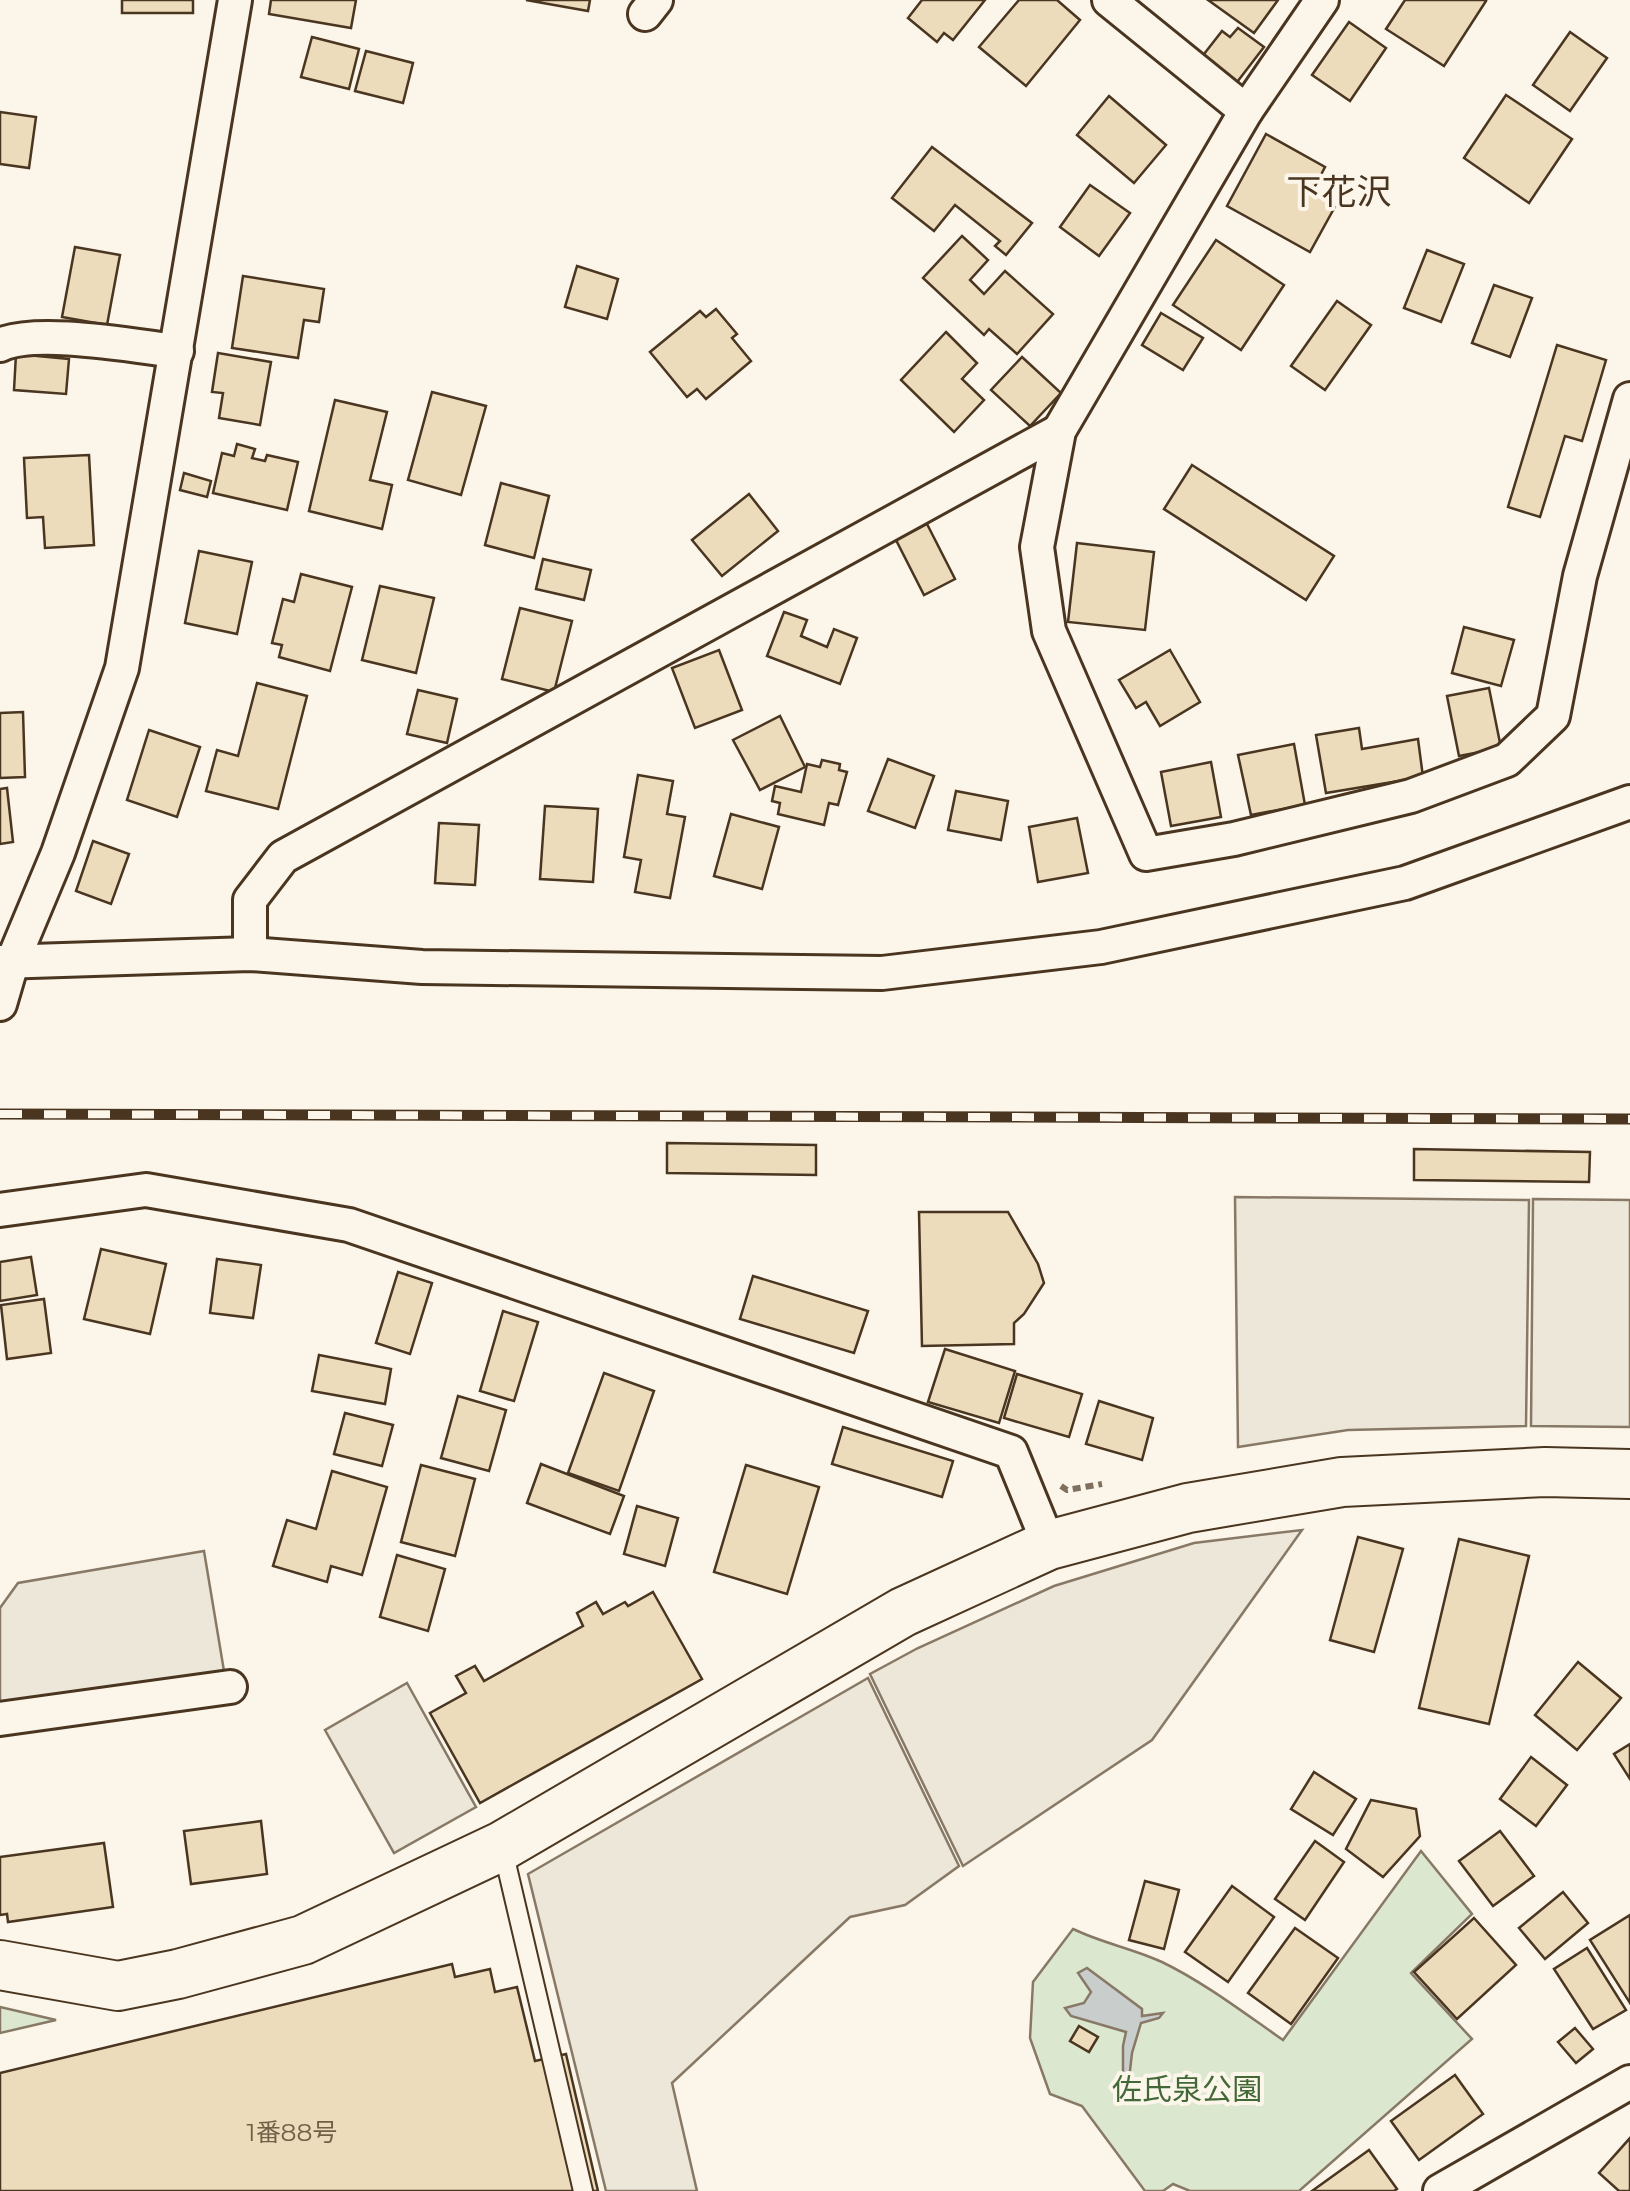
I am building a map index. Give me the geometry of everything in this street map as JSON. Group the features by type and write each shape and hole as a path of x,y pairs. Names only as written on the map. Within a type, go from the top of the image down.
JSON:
{"street":[{"path":"0,1004 6,963 58,852 122,668 235,0"},
{"path":"1109,0 1246,111"},
{"path":"1322,0 1246,111 1059,431 1037,546 1049,631 1146,854 1234,839 1411,796 1508,760 1553,716 1580,576 1630,399"},
{"path":"0,345 14,339 83,341 177,351"},
{"path":"250,954 250,900 283,858 1059,431"},
{"path":"6,963 250,954 422,968 882,973 1101,946 1404,883 1630,802"},
{"path":"0,1210 146,1190 349,1225 1011,1452 1049,1544"},
{"path":"0,1965 118,1986 303,1940 502,1846 903,1612 1049,1544 1188,1508 1342,1482 1545,1472 1630,1474"},
{"path":"0,1719 230,1686"},
{"path":"1440,2191 1630,2082"}],"lane":[{"path":"502,1846 583,2191"}],"green space":[{"name":"佐氏泉公園","path":"1421,1851 1472,1914 1411,1973 1472,2039 1299,2191 1190,2191 1173,2184 1163,2191 1145,2191 1082,2106 1050,2094 1030,2038 1033,1982 1073,1929 1178,1970 1283,2040"},
{"path":"0,2007 56,2020 0,2033"}],"shaded area":[{"path":"1235,1197 1529,1200 1526,1426 1348,1430 1238,1447"},
{"path":"1533,1199 1630,1200 1630,1427 1531,1426"},
{"path":"1302,1530 1152,1740 963,1866 870,1674 1054,1586 1194,1543"},
{"path":"204,1551 225,1677 0,1708 0,1608 18,1583"},
{"path":"868,1678 959,1866 905,1905 850,1917 672,2083 697,2191 606,2191 528,1874"},
{"path":"407,1683 476,1807 394,1853 325,1730"},
{"path":"1087,1968 1142,2009 1142,2016 1163,2013 1141,2023 1128,2088 1123,2083 1126,2032 1071,2016 1065,2008 1084,2003 1091,1992 1078,1973"}],"building":[{"path":"122,0 193,0 193,13 122,13"},
{"path":"271,0 356,0 351,28 269,14"},
{"path":"526,0 590,0 588,11"},
{"path":"922,0 985,0 953,40 944,33 937,42 908,18"},
{"path":"1019,0 1057,0 1080,20 1026,86 979,47"},
{"path":"1208,0 1278,0 1254,33"},
{"path":"1405,0 1486,1 1444,66 1386,29"},
{"path":"1349,22 1386,48 1350,101 1312,75"},
{"path":"1238,28 1264,47 1231,90 1197,63 1222,31 1230,37"},
{"path":"1570,32 1607,58 1570,111 1533,85"},
{"path":"312,37 359,49 349,89 301,77"},
{"path":"366,51 413,63 403,103 355,91"},
{"path":"1506,95 1572,139 1529,203 1464,158"},
{"path":"1109,96 1166,145 1134,183 1077,135"},
{"path":"0,112 36,117 29,168 0,164"},
{"path":"1266,134 1325,167 1313,190 1337,203 1310,252 1227,206"},
{"path":"932,147 1032,223 1006,255 995,246 1000,241 955,205 934,231 892,198"},
{"path":"1090,185 1130,213 1099,256 1060,227"},
{"path":"962,236 988,260 970,280 984,294 1005,271 1053,314 1017,354 989,329 984,335 923,278"},
{"path":"1216,240 1284,285 1241,350 1173,305"},
{"path":"75,247 120,255 107,325 62,317"},
{"path":"1427,250 1464,264 1441,322 1404,308"},
{"path":"577,266 618,279 607,319 565,307"},
{"path":"243,276 324,289 319,322 304,320 298,358 232,348"},
{"path":"1494,285 1532,298 1510,357 1472,343"},
{"path":"1337,301 1371,325 1325,390 1291,366"},
{"path":"716,309 737,334 732,338 751,361 706,399 697,389 687,397 650,352 700,311 706,317"},
{"path":"1161,313 1203,338 1183,370 1142,345"},
{"path":"946,332 977,363 962,379 984,400 954,432 901,380"},
{"path":"1557,345 1606,360 1582,441 1565,436 1540,517 1508,507"},
{"path":"218,353 271,362 260,425 219,418 223,393 212,392"},
{"path":"16,354 69,359 66,394 14,390"},
{"path":"1022,357 1061,393 1030,426 991,390"},
{"path":"432,392 486,406 461,495 408,480"},
{"path":"335,400 387,412 370,480 392,485 382,529 309,511"},
{"path":"237,444 255,449 252,458 265,461 267,455 298,462 287,510 213,493 222,453 234,456"},
{"path":"89,455 94,545 45,548 43,517 27,518 24,458"},
{"path":"1192,465 1334,556 1306,600 1164,509"},
{"path":"184,473 211,481 207,497 180,490"},
{"path":"501,483 549,496 534,558 485,545"},
{"path":"749,494 778,531 722,576 692,540"},
{"path":"927,524 955,579 924,595 896,540"},
{"path":"1077,543 1154,552 1145,630 1068,622"},
{"path":"199,551 252,562 237,634 185,623"},
{"path":"543,559 591,570 584,600 536,589"},
{"path":"301,574 352,587 330,671 279,657 282,645 272,643 283,599 294,602"},
{"path":"380,586 434,598 416,673 362,660"},
{"path":"520,608 572,621 554,692 502,679"},
{"path":"784,612 807,620 801,636 827,647 834,629 857,638 840,684 767,656"},
{"path":"1464,627 1514,640 1501,686 1452,673"},
{"path":"719,650 742,710 695,728 672,668"},
{"path":"1170,650 1200,702 1160,726 1146,702 1136,708 1119,680"},
{"path":"257,683 307,696 278,809 206,791 217,750 238,756"},
{"path":"1489,688 1501,748 1459,756 1447,696"},
{"path":"418,690 457,699 447,743 407,734"},
{"path":"23,712 25,777 0,778 0,713"},
{"path":"780,716 805,767 760,790 733,740"},
{"path":"1359,728 1362,749 1418,739 1423,777 1326,793 1316,735"},
{"path":"149,730 200,747 177,817 127,800"},
{"path":"1294,744 1305,805 1251,815 1238,755"},
{"path":"888,759 934,776 915,828 868,811"},
{"path":"822,760 840,764 839,770 847,772 838,805 829,803 824,825 778,814 780,803 772,801 775,786 801,792 807,764 820,767"},
{"path":"1211,762 1221,817 1171,826 1161,772"},
{"path":"638,775 673,781 667,814 685,817 670,898 635,892 641,860 624,857"},
{"path":"7,788 13,842 0,844 0,789"},
{"path":"956,791 1008,801 1001,840 948,830"},
{"path":"545,806 598,809 593,882 540,879"},
{"path":"731,814 779,827 762,889 714,876"},
{"path":"1077,818 1088,873 1038,882 1029,827"},
{"path":"439,823 479,825 475,885 435,883"},
{"path":"93,841 129,854 111,904 76,891"},
{"path":"667,1143 816,1145 816,1175 667,1173"},
{"path":"1414,1149 1590,1152 1589,1182 1414,1180"},
{"path":"919,1212 1008,1212 1038,1264 1044,1283 1014,1323 1014,1344 922,1346"},
{"path":"101,1249 166,1264 150,1334 84,1319"},
{"path":"31,1257 37,1295 0,1301 0,1262"},
{"path":"217,1259 261,1265 253,1318 210,1313"},
{"path":"398,1272 432,1283 410,1354 376,1343"},
{"path":"753,1276 868,1311 854,1353 740,1319"},
{"path":"44,1299 51,1353 7,1359 1,1305"},
{"path":"503,1311 538,1322 514,1401 480,1391"},
{"path":"945,1349 1015,1371 999,1423 928,1402"},
{"path":"319,1355 391,1369 385,1404 312,1391"},
{"path":"604,1373 654,1391 619,1491 568,1473"},
{"path":"1017,1374 1082,1394 1069,1437 1004,1418"},
{"path":"458,1396 506,1410 489,1471 441,1458"},
{"path":"1099,1401 1153,1418 1142,1460 1086,1444"},
{"path":"345,1413 393,1425 382,1466 334,1454"},
{"path":"843,1427 953,1461 942,1497 832,1464"},
{"path":"541,1464 624,1496 610,1534 527,1503"},
{"path":"421,1465 475,1479 455,1556 401,1542"},
{"path":"746,1465 819,1487 787,1594 714,1572"},
{"path":"332,1471 387,1487 362,1575 331,1566 327,1582 273,1566 287,1520 316,1529"},
{"path":"637,1506 678,1518 665,1566 624,1554"},
{"path":"1358,1537 1403,1549 1374,1652 1330,1640"},
{"path":"1459,1539 1529,1556 1489,1724 1419,1708"},
{"path":"397,1555 445,1569 428,1631 380,1617"},
{"path":"653,1592 702,1679 480,1803 430,1713 466,1693 456,1676 475,1666 484,1681 583,1626 577,1613 596,1602 603,1614"},
{"path":"1578,1662 1621,1698 1577,1750 1535,1715"},
{"path":"1630,1744 1630,1779 1614,1754"},
{"path":"1531,1757 1567,1785 1536,1826 1500,1799"},
{"path":"1314,1772 1356,1799 1333,1835 1291,1809"},
{"path":"1371,1800 1416,1809 1420,1836 1383,1877 1346,1849"},
{"path":"261,1821 267,1874 191,1884 184,1831"},
{"path":"1500,1831 1534,1876 1493,1906 1459,1861"},
{"path":"1315,1841 1344,1862 1305,1920 1275,1899"},
{"path":"104,1843 113,1907 8,1922 7,1914 0,1915 0,1857"},
{"path":"1145,1881 1179,1890 1164,1949 1129,1940"},
{"path":"1232,1886 1274,1917 1228,1982 1185,1952"},
{"path":"1563,1892 1588,1923 1545,1959 1519,1928"},
{"path":"1630,1915 1630,2003 1590,1940"},
{"path":"1474,1918 1516,1965 1457,2019 1414,1972"},
{"path":"1295,1928 1338,1958 1291,2024 1248,1993"},
{"path":"1587,1948 1626,2010 1593,2029 1554,1969"},
{"path":"452,1964 455,1977 490,1969 495,1992 517,1987 535,2061 566,2054 598,2191 0,2191 0,2073"},
{"path":"1079,2026 1098,2037 1089,2052 1070,2041"},
{"path":"1575,2028 1593,2049 1576,2063 1558,2042"},
{"path":"1455,2075 1483,2114 1419,2160 1391,2121"},
{"path":"1630,2138 1630,2191 1619,2191 1599,2173"},
{"path":"1369,2150 1397,2189 1312,2191"}],"railway":[{"path":"0,1114 1630,1119"}],"district":[{"name":"下花沢","path":"1339,191"}]}
